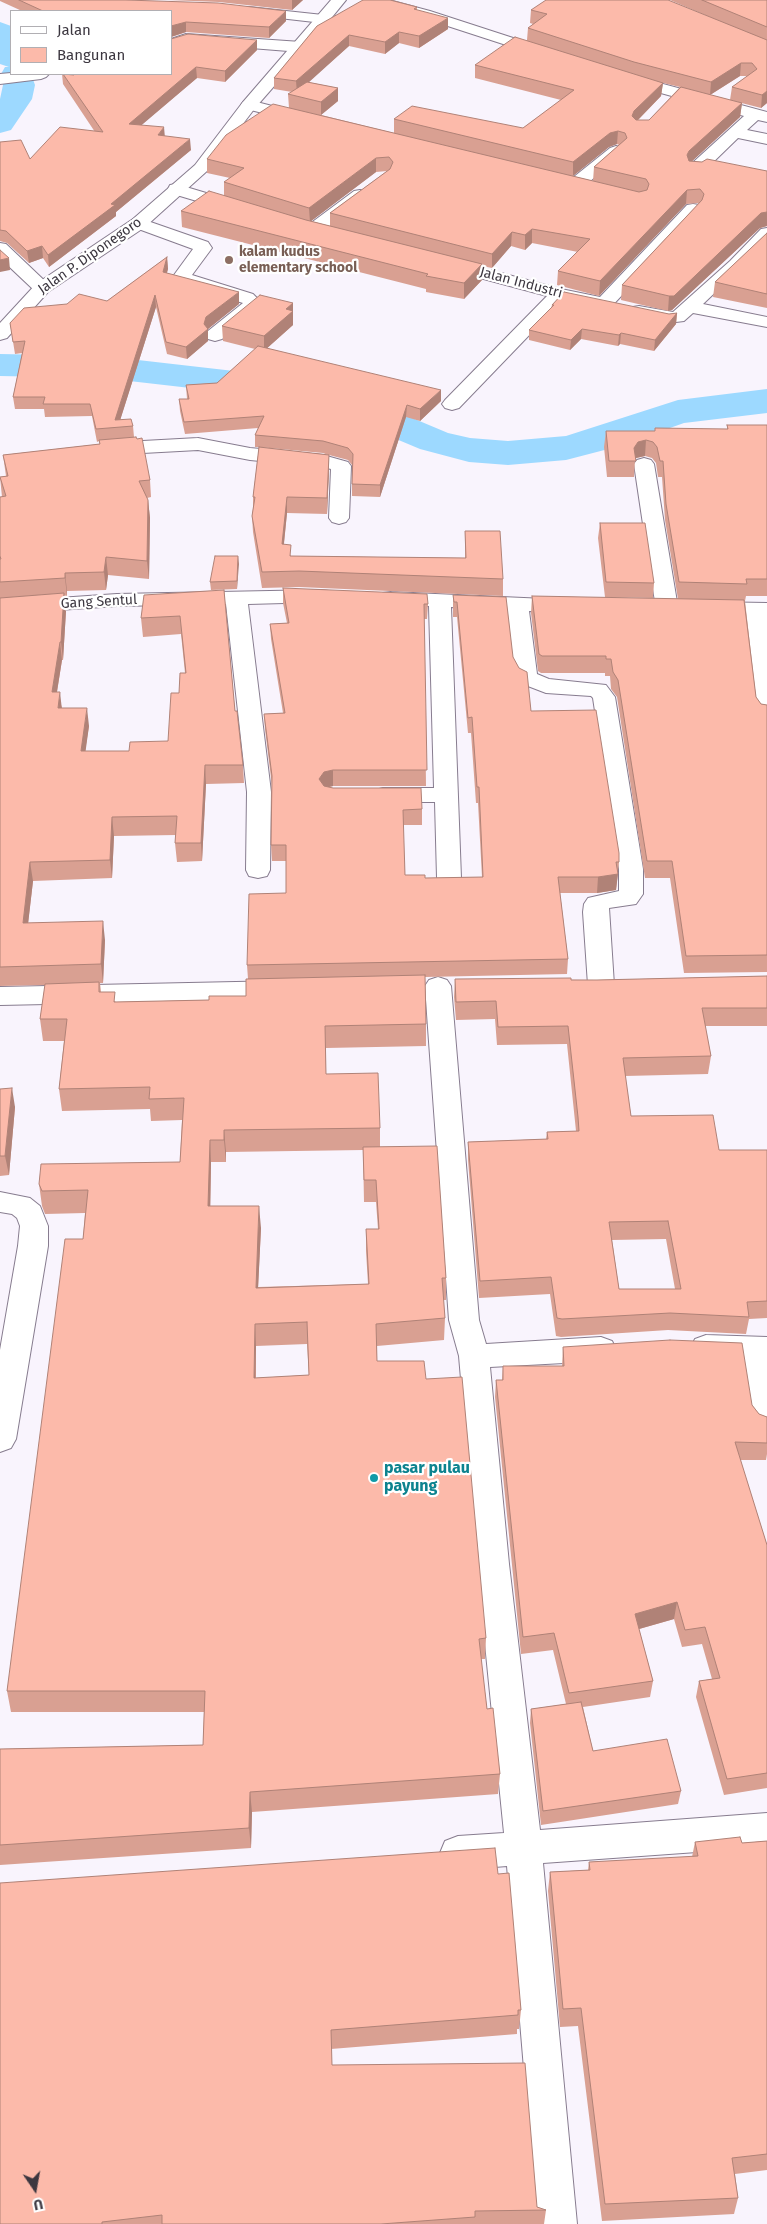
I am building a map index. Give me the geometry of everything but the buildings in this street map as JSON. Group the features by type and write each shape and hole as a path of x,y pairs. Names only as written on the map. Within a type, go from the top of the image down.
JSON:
{"street":[{"name":"Jalan P. Diponegoro","path":"0,334 42,288 139,223 201,168 249,105 339,0"},
{"path":"372,0 425,14 562,59"},
{"path":"236,9 322,19"},
{"path":"172,44 179,39 190,38 300,46"},
{"path":"609,74 761,116"},
{"path":"0,79 33,75"},
{"path":"665,104 676,92"},
{"path":"712,103 729,92"},
{"path":"249,105 316,121"},
{"path":"695,170 734,134 761,116"},
{"path":"734,134 767,139"},
{"path":"576,184 616,151"},
{"path":"558,180 594,188"},
{"path":"313,230 375,183"},
{"path":"176,190 249,211"},
{"path":"604,304 693,209"},
{"path":"139,223 202,246 203,248 184,275 185,279 252,301 252,305 215,335"},
{"path":"295,225 332,235"},
{"name":"Jalan Industri","path":"426,258 559,294 668,318 678,317 690,307 767,233"},
{"path":"0,248 42,288"},
{"path":"452,404 559,294"},
{"path":"690,307 767,322"},
{"path":"85,451 198,444 250,454 323,461 341,466 339,518"},
{"path":"644,464 656,551 658,608 760,609 767,714"},
{"name":"Gang Sentul","path":"0,608 117,600 346,596"},
{"path":"236,597 259,792 258,870"},
{"path":"374,597 440,602 592,606"},
{"path":"440,602 449,878"},
{"path":"517,604 525,672 528,678 546,686 598,690 604,697 631,869 631,888 627,898 597,904 601,985"},
{"path":"361,795 446,795"},
{"path":"438,986 464,1320 474,1356 493,1564 524,1848 557,2224"},
{"path":"0,996 302,990"},
{"path":"0,1202 20,1205 30,1213 34,1226 33,1246 0,1439"},
{"path":"678,1345 761,1349 767,1421"},
{"path":"474,1356 630,1347"},
{"path":"425,1855 767,1830"}],"waterway":[{"path":"0,31 6,38 10,54"},
{"path":"0,123 16,99 19,85 16,75"},
{"path":"0,365 103,367 269,386 353,407 434,441 469,450 508,453 566,448 602,439 678,412 767,401"}],"place":[{"name":"kalam kudus elementary school","path":"229,260"},
{"name":"pasar pulau payung","path":"374,1478"}]}
